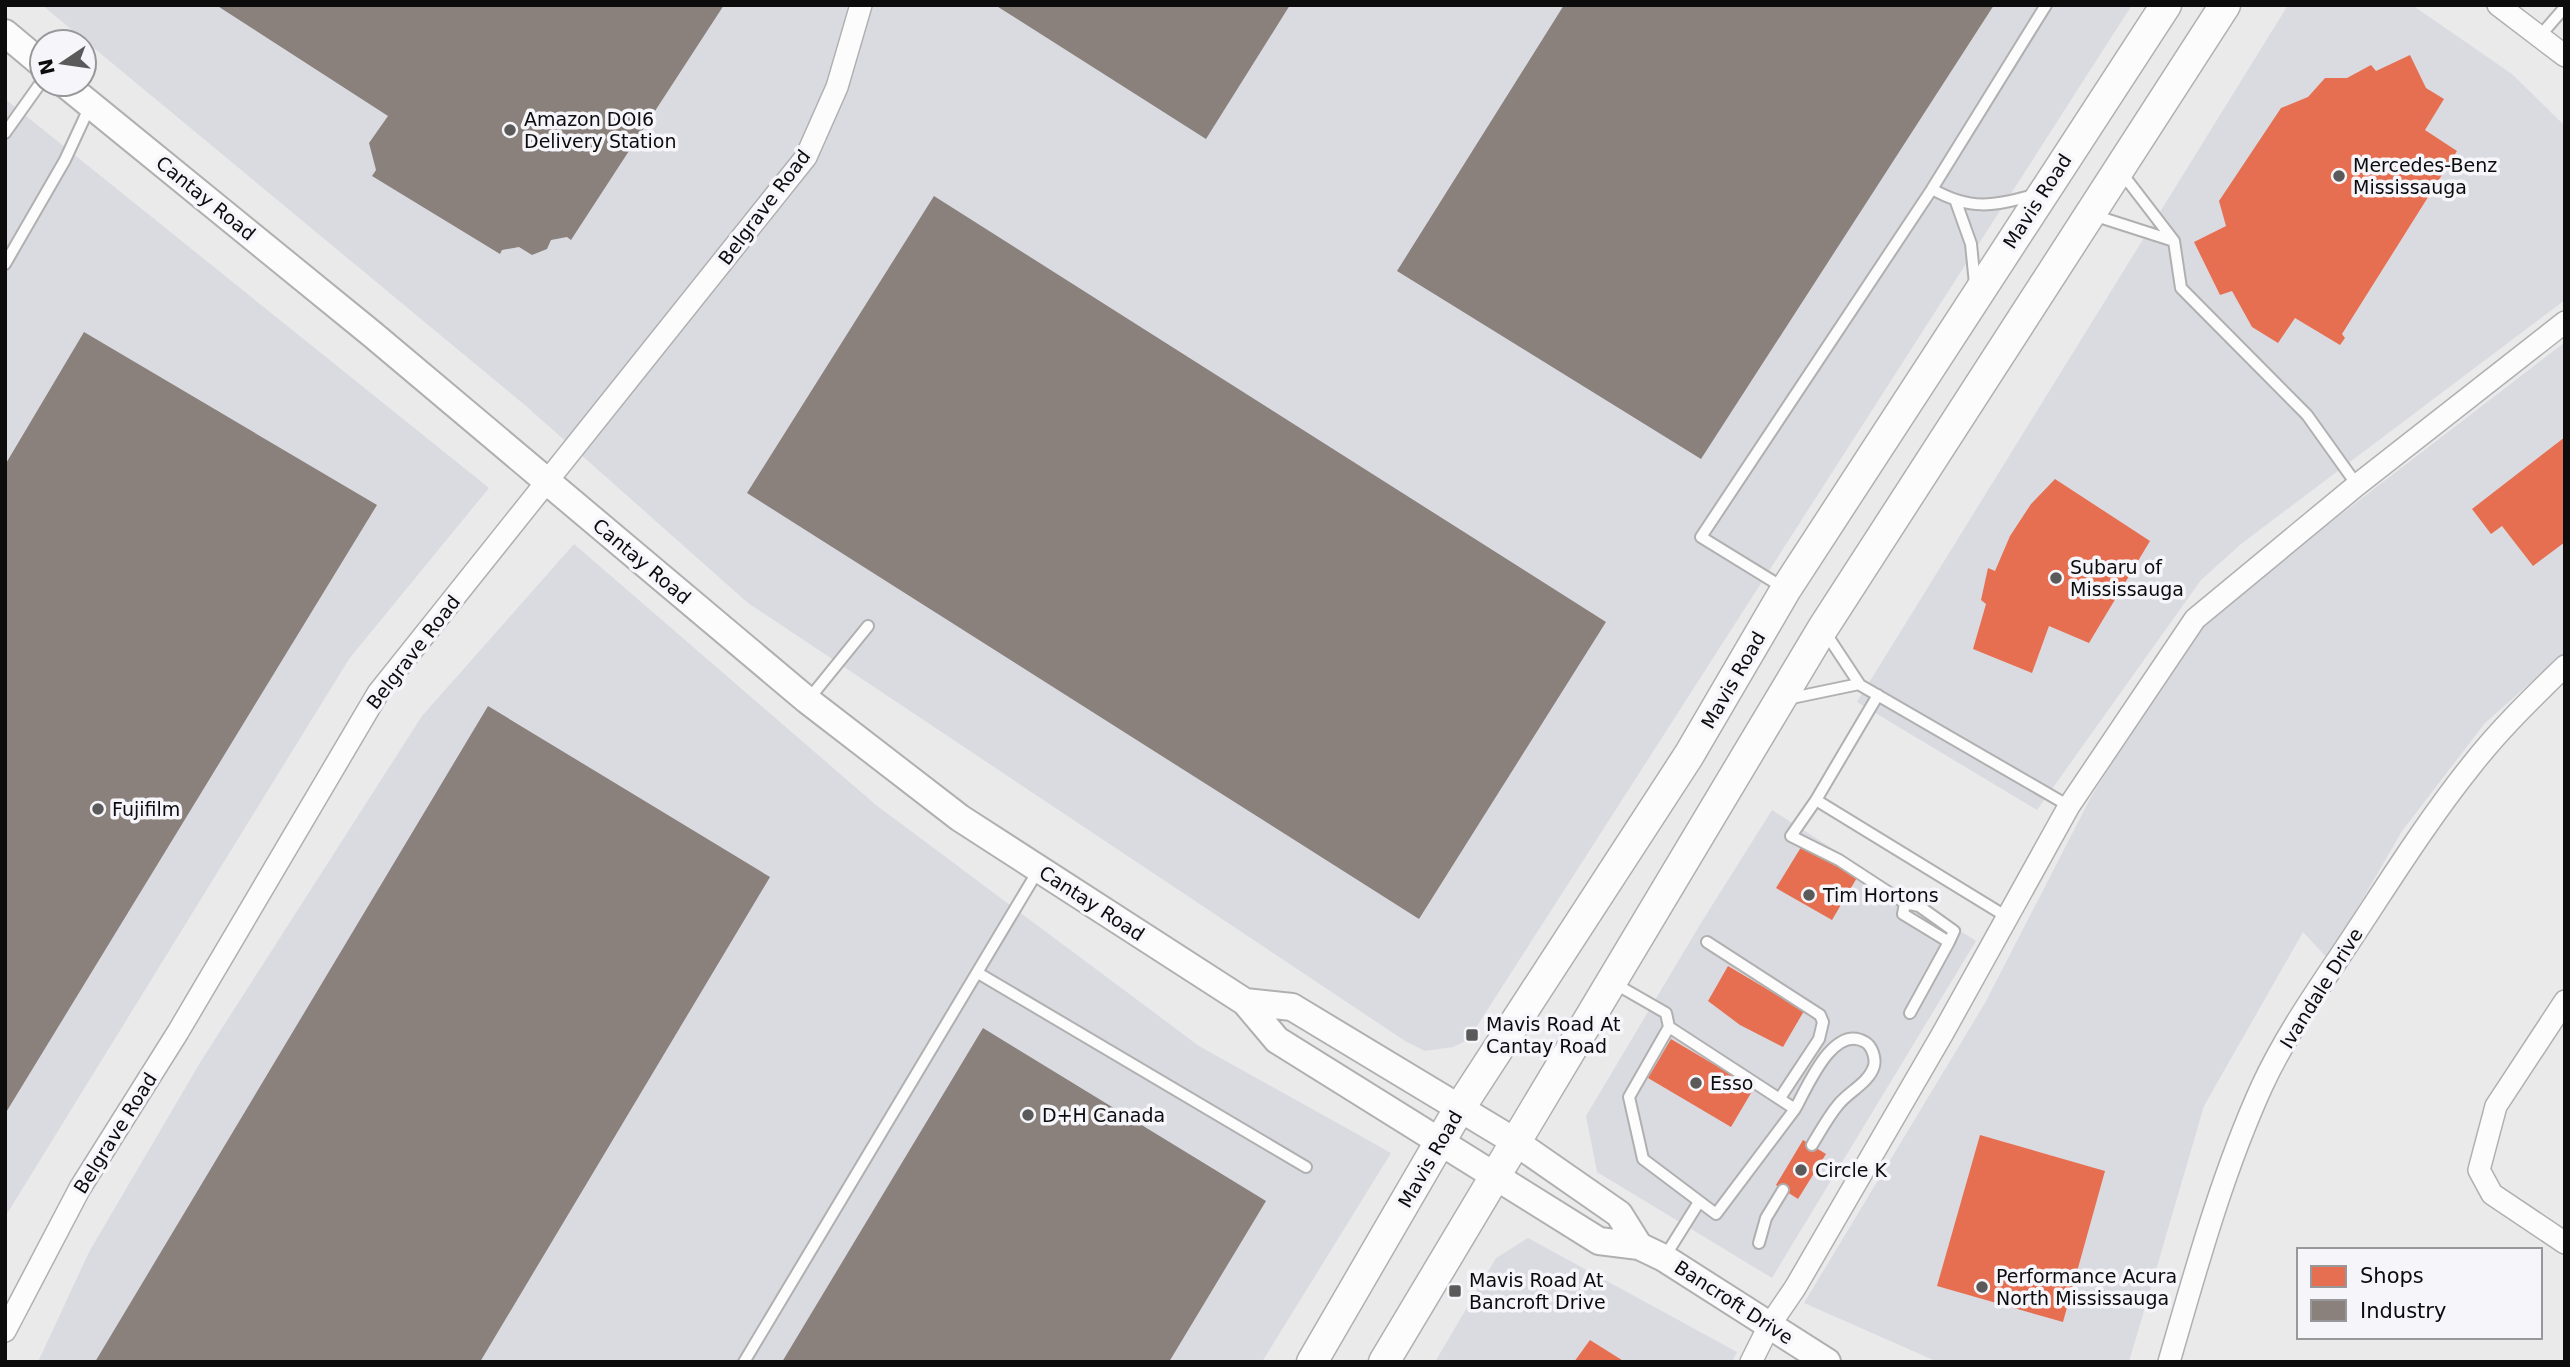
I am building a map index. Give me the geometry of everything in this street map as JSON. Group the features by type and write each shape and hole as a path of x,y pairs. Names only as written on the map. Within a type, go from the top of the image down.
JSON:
{"main road":[{"name":"Mavis Road","path":"1312,1362 1459,1109 1689,755 1786,589 1976,293 2166,5"},
{"path":"1384,1362 1823,628 2225,5"}],"street":[{"name":"Belgrave Road","path":"5,1331 80,1188 178,1032 378,693 806,157 837,87 861,5"},
{"path":"2498,5 2565,56"},
{"path":"5,33 28,52"},
{"name":"Cantay Road","path":"81,98 247,230 310,286 549,482 807,700 960,818 1245,1002 1277,1040 1439,1143 1494,1174"},
{"path":"1751,1362 1769,1325 1795,1288 2069,806 2195,619 2357,485 2565,322"},
{"name":"Ivandale Drive","path":"2169,1362 2209,1226 2232,1162 2263,1085 2288,1037 2394,874 2470,767 2508,722 2565,666"},
{"path":"2565,1001 2496,1106 2479,1170 2492,1194 2565,1243"},
{"name":"Cantay Road","path":"1245,1002 1292,1007 1514,1141"},
{"path":"1514,1141 1619,1214 1639,1246"},
{"name":"Bancroft Drive","path":"1494,1174 1599,1241 1639,1246 1664,1258 1827,1362"}],"lane":[{"path":"1786,589 1702,537 1933,189 2046,5"},
{"path":"2539,37 2565,7"},
{"path":"5,133 30,98"},
{"path":"5,264 65,160 90,106"},
{"path":"2119,169 2174,241 2181,288 2307,415 2357,485"},
{"path":"1933,189 1956,202 1993,206 2043,192"},
{"path":"1956,202 1971,244 1976,293"},
{"path":"2091,214 2174,241"},
{"path":"807,700 868,626"},
{"path":"1823,628 1859,684 2069,806"},
{"path":"1779,701 1859,684"},
{"path":"1878,695 1816,800 1791,836 1839,860 1905,903 1903,914 1949,942 1910,1013"},
{"path":"1816,800 2007,918"},
{"path":"744,1362 1039,869"},
{"path":"1707,942 1820,1016 1823,1022 1819,1039 1780,1098"},
{"path":"978,973 1306,1167"},
{"path":"1610,981 1666,1013 1669,1027 1629,1097 1643,1159 1716,1214 1795,1109 1826,1056 1838,1043 1856,1040 1866,1042 1873,1052 1874,1067 1859,1087 1838,1104 1812,1145"},
{"path":"1669,1027 1795,1109"},
{"path":"1759,1243 1766,1218 1783,1190"},
{"path":"1664,1258 1699,1202"}],"shaded area":[{"path":"42,5 2132,5 1468,1040 1453,1047 1425,1051 1405,1041 748,603 526,406 98,51 98,28 70,28"},
{"path":"2288,5 2412,5 2512,74 2565,126 2565,300 2241,544 2201,580 2037,810 1857,702"},
{"path":"5,99 489,488 349,659 5,1217"},
{"path":"2565,342 2565,652 2485,723 2402,831 2328,959 2303,932 2204,1106 2129,1362 1938,1362 1804,1303 1985,1003 2091,797 2197,625"},
{"path":"574,544 876,805 1199,1046 1391,1153 1262,1362 38,1362 89,1252 201,1061 422,716"},
{"path":"1772,810 1976,941 1772,1278 1597,1172 1586,1116"},
{"path":"1528,1238 1737,1352 1732,1362 1435,1362 1496,1258"}],"building: Shops":[{"name":"Mercedes-Benz Mississauga","path":"2410,55 2426,88 2444,99 2425,130 2457,151 2342,334 2345,338 2340,345 2295,318 2278,343 2252,327 2232,291 2220,295 2194,242 2226,226 2219,201 2281,108 2308,97 2325,78 2347,78 2371,65 2376,71"},
{"path":"2565,437 2565,542 2533,566 2502,526 2491,534 2472,509"},
{"name":"Subaru of Mississauga","path":"2055,479 2150,541 2089,643 2049,626 2032,673 1973,649 1986,604 1981,600 1988,568 1995,571 2010,536 2031,504"},
{"path":"1803,844 1858,876 1832,920 1776,888"},
{"path":"1728,966 1804,1011 1783,1047 1740,1025 1708,1001"},
{"path":"1671,1039 1754,1088 1731,1127 1648,1078"},
{"path":"1980,1135 2105,1171 2063,1322 1937,1286"},
{"name":"Circle K","path":"1803,1140 1826,1154 1798,1199 1776,1185"},
{"path":"1590,1340 1625,1362 1574,1362"}],"building: Industry":[{"name":"Amazon DOI6 Delivery Station","path":"216,5 724,5 571,240 567,237 551,240 547,249 532,255 519,247 502,250 500,254 372,176 376,170 369,143 388,116"},
{"path":"995,5 1290,5 1206,139"},
{"path":"1564,5 1994,5 1701,459 1397,271"},
{"path":"934,196 1606,622 1419,919 747,493"},
{"name":"Fujifilm","path":"84,332 377,505 5,1114 5,465"},
{"path":"488,706 770,877 480,1362 95,1362"},
{"name":"D+H Canada","path":"983,1028 1266,1201 1169,1362 782,1362"}],"place":[{"name":"Amazon DOI6 Delivery Station","path":"510,130"},
{"name":"Mercedes-Benz Mississauga","path":"2339,176"},
{"name":"Subaru of Mississauga","path":"2056,578"},
{"name":"Fujifilm","path":"98,809"},
{"name":"Tim Hortons","path":"1809,895"},
{"name":"Mavis Road At Cantay Road","path":"1472,1035"},
{"name":"Esso","path":"1696,1083"},
{"name":"D+H Canada","path":"1028,1115"},
{"name":"Circle K","path":"1801,1170"},
{"name":"Performance Acura North Mississauga","path":"1982,1287"},
{"name":"Mavis Road At Bancroft Drive","path":"1455,1291"}]}
